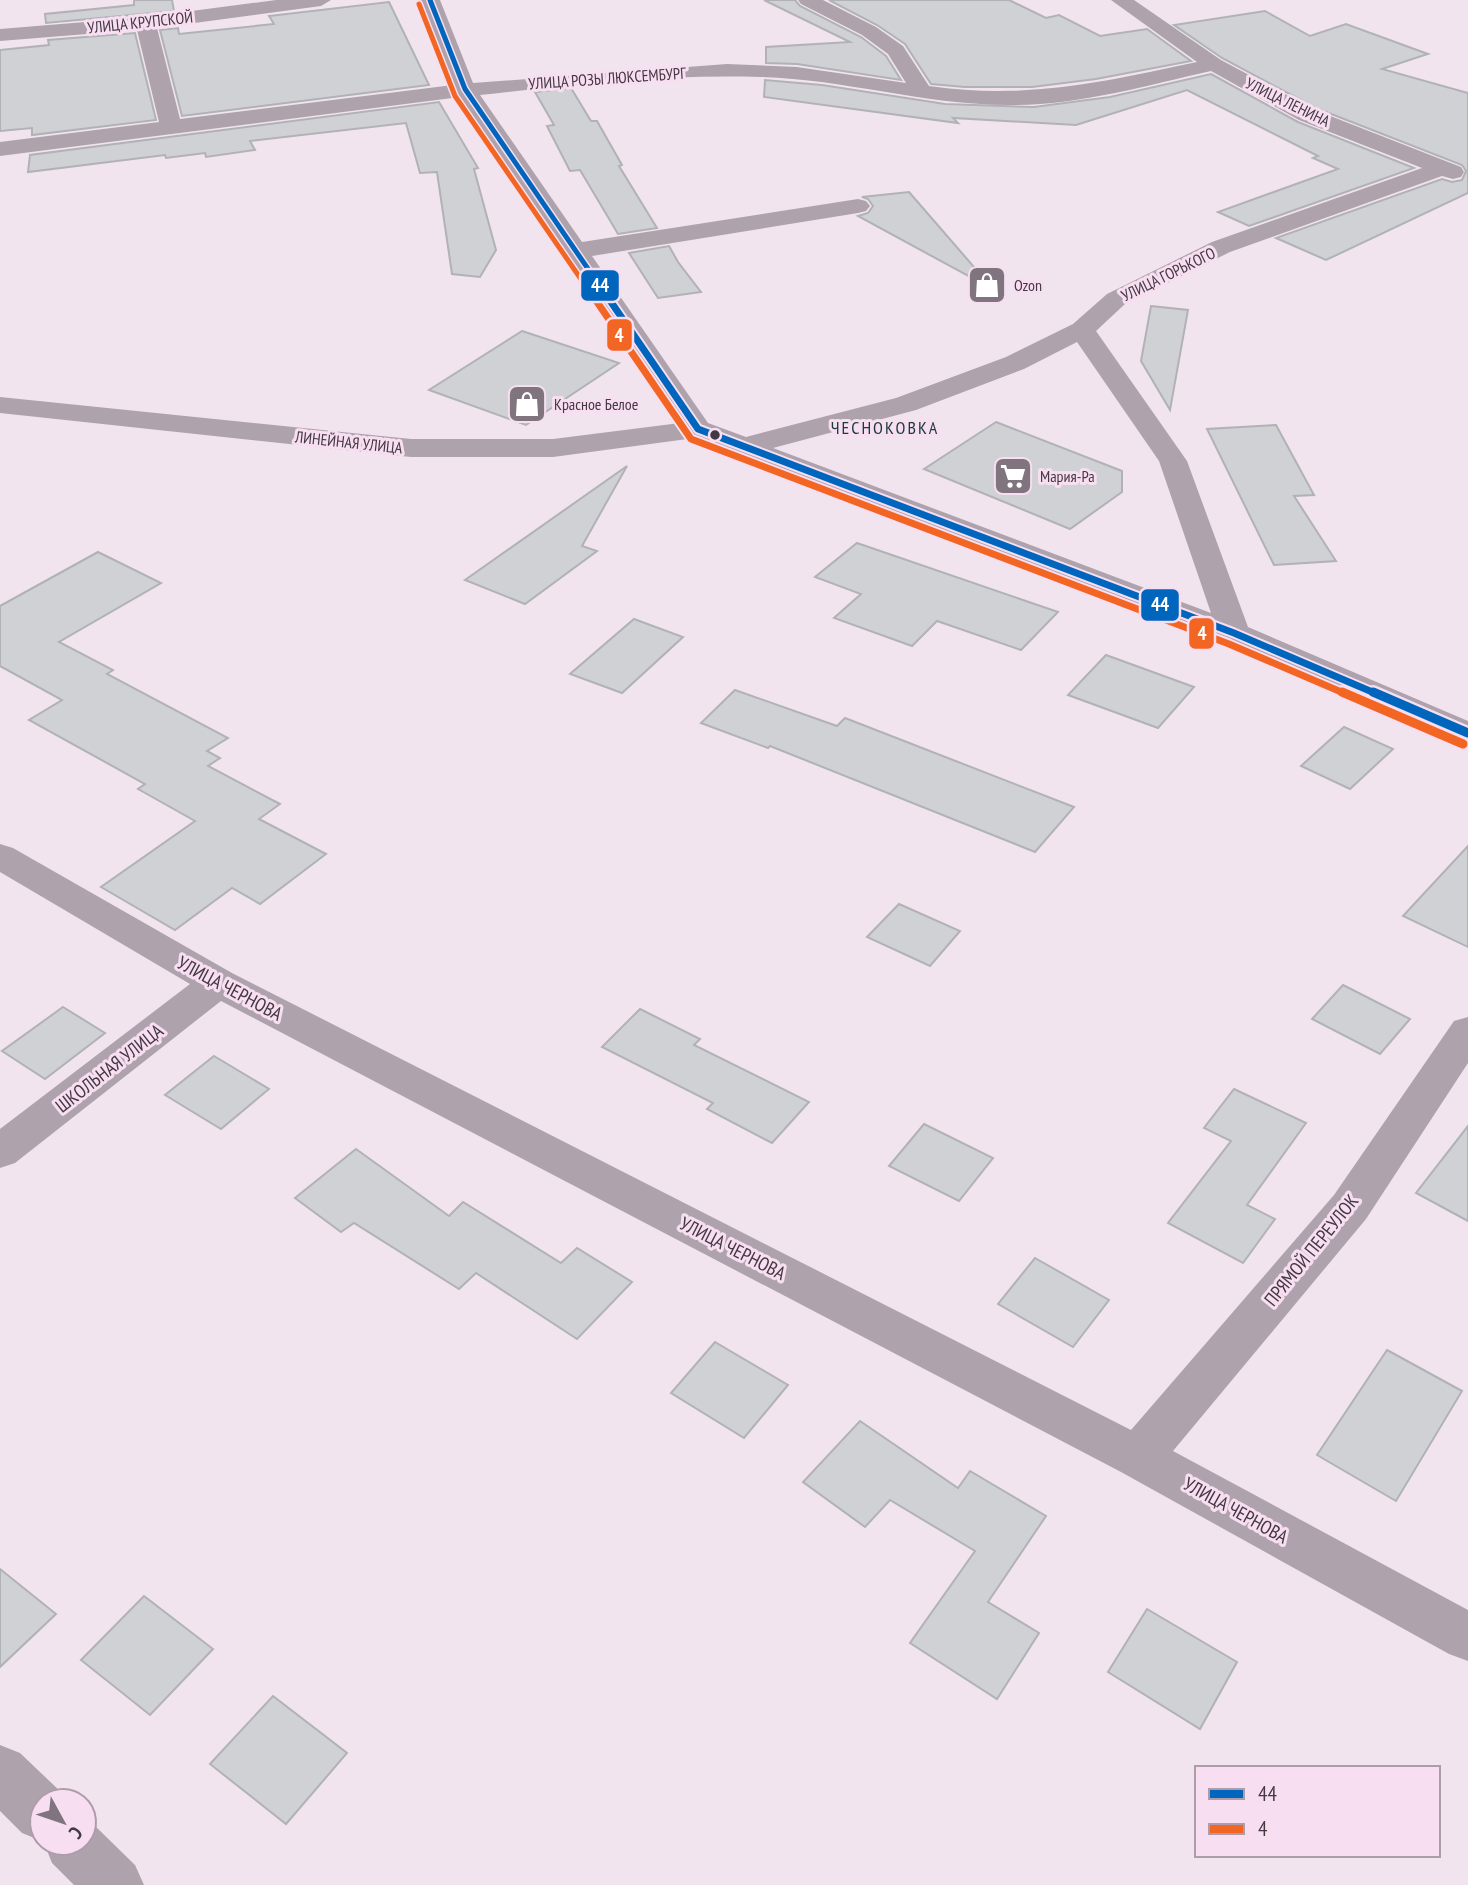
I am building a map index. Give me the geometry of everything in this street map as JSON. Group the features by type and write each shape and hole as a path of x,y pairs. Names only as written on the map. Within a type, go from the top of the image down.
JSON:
{"street":[{"name":"УЛИЦА КРУПСКОЙ","path":"0,35 146,23 321,0"},
{"path":"430,0 465,89 698,429 1234,633 1468,733"},
{"path":"808,0 869,31 896,50 922,92"},
{"name":"УЛИЦА ЛЕНИНА","path":"1121,0 1214,64 1307,115 1468,177"},
{"path":"146,23 155,69 172,127"},
{"name":"УЛИЦА РОЗЫ ЛЮКСЕМБУРГ","path":"0,149 465,89 606,77 756,69 922,92 1011,99 1069,94 1214,64"},
{"name":"УЛИЦА ГОРЬКОГО","path":"742,447 906,404 1014,363 1082,330 1116,299 1221,247 1443,169"},
{"path":"576,251 858,206"},
{"path":"1082,330 1173,461 1234,633"},
{"name":"ЛИНЕЙНАЯ УЛИЦА","path":"0,405 411,448 553,448 698,429"},
{"name":"УЛИЦА ЧЕРНОВА","path":"7,868 218,983 1138,1457 1468,1637"},
{"name":"ШКОЛЬНАЯ УЛИЦА","path":"0,1152 218,983"},
{"name":"ПРЯМОЙ ПЕРЕУЛОК","path":"1138,1457 1350,1207 1468,1031"},
{"path":"0,1772 28,1799"},
{"path":"86,1857 115,1885"}],"building":[{"path":"134,0 172,0 174,11 46,23 45,14 134,5"},
{"path":"764,0 795,0 800,6 861,37 886,56 901,80 797,64 766,63 766,47 850,42"},
{"path":"829,0 1009,0 1046,18 1059,15 1100,36 1147,29 1191,61 1096,79 1032,87 931,84 905,44 877,25"},
{"path":"389,2 429,85 182,116 160,30 178,28 179,34 274,24 269,16"},
{"path":"1265,11 1310,36 1346,24 1428,54 1382,69 1468,93 1468,193 1326,260 1276,238 1442,179 1452,182 1462,180 1466,171 1462,165 1316,108 1222,58 1174,25"},
{"path":"135,33 156,120 32,135 32,128 0,131 0,50 49,45 48,40"},
{"path":"1211,74 1298,122 1414,168 1249,226 1218,212 1338,169 1313,158 1318,156 1187,90 1076,125 953,118 958,123 764,97 765,80 822,85 945,104 1034,107 1110,97"},
{"path":"571,88 591,121 597,121 622,165 619,166 657,228 618,234 580,170 570,171 547,126 554,125 535,92"},
{"path":"439,102 478,168 474,169 496,250 480,277 452,274 437,172 420,173 406,123 250,141 255,150 206,157 205,153 166,158 165,155 28,172 30,155"},
{"path":"909,192 987,282 985,285 858,216 868,213 873,206 868,199 862,197"},
{"path":"669,246 701,292 658,298 629,253"},
{"path":"1151,306 1188,310 1170,410 1141,361"},
{"path":"522,331 619,363 526,425 429,390"},
{"path":"996,422 1122,471 1122,492 1070,529 924,469"},
{"path":"1276,425 1314,495 1294,496 1336,561 1274,565 1207,429"},
{"path":"627,466 582,546 597,551 525,604 465,580"},
{"path":"857,543 1058,612 1021,650 937,621 912,646 834,618 861,594 815,577"},
{"path":"98,552 161,583 59,642 113,670 107,674 228,738 207,751 220,758 208,766 280,804 259,819 326,854 260,904 232,888 175,930 101,887 195,821 138,789 145,784 29,720 62,700 0,666 0,606"},
{"path":"634,619 683,637 622,693 570,674"},
{"path":"1106,655 1194,687 1158,728 1068,695"},
{"path":"735,690 837,726 845,718 1074,807 1035,852 770,746 768,748 701,723"},
{"path":"1344,727 1393,749 1350,789 1301,766"},
{"path":"1468,846 1468,947 1403,916"},
{"path":"899,904 960,931 930,966 867,937"},
{"path":"1343,985 1410,1019 1380,1054 1312,1019"},
{"path":"63,1007 105,1033 45,1079 2,1051"},
{"path":"640,1009 700,1039 694,1045 809,1102 772,1143 707,1109 713,1103 602,1047"},
{"path":"214,1056 269,1089 221,1129 165,1095"},
{"path":"1234,1089 1306,1123 1247,1205 1275,1219 1243,1263 1168,1223 1231,1141 1204,1128"},
{"path":"924,1124 993,1158 959,1201 889,1166"},
{"path":"1468,1126 1468,1221 1416,1193"},
{"path":"356,1149 449,1216 463,1202 561,1263 577,1248 632,1282 577,1339 476,1273 459,1289 354,1223 341,1232 295,1198"},
{"path":"1035,1258 1109,1300 1073,1347 998,1304"},
{"path":"715,1342 788,1385 744,1438 671,1393"},
{"path":"1387,1350 1462,1391 1396,1501 1317,1455"},
{"path":"860,1421 958,1488 970,1471 1046,1516 988,1602 1039,1633 997,1699 910,1643 975,1551 890,1500 865,1527 803,1482"},
{"path":"0,1569 56,1614 0,1667"},
{"path":"144,1596 213,1649 150,1715 81,1660"},
{"path":"1147,1609 1237,1662 1200,1729 1108,1672"},
{"path":"273,1696 347,1753 286,1824 210,1764"}],"transit line":[{"name":"44","path":"430,0 465,89 698,429 1234,633 1468,733"},
{"name":"4","path":"419,4 455,96 691,439 1229,644 1463,744"}],"place":[{"name":"Ozon","path":"987,285"},
{"name":"Красное Белое","path":"527,404"},
{"name":"Мария-Ра","path":"1013,476"}],"district":[{"name":"ЧЕСНОКОВКА","path":"885,428"}]}
